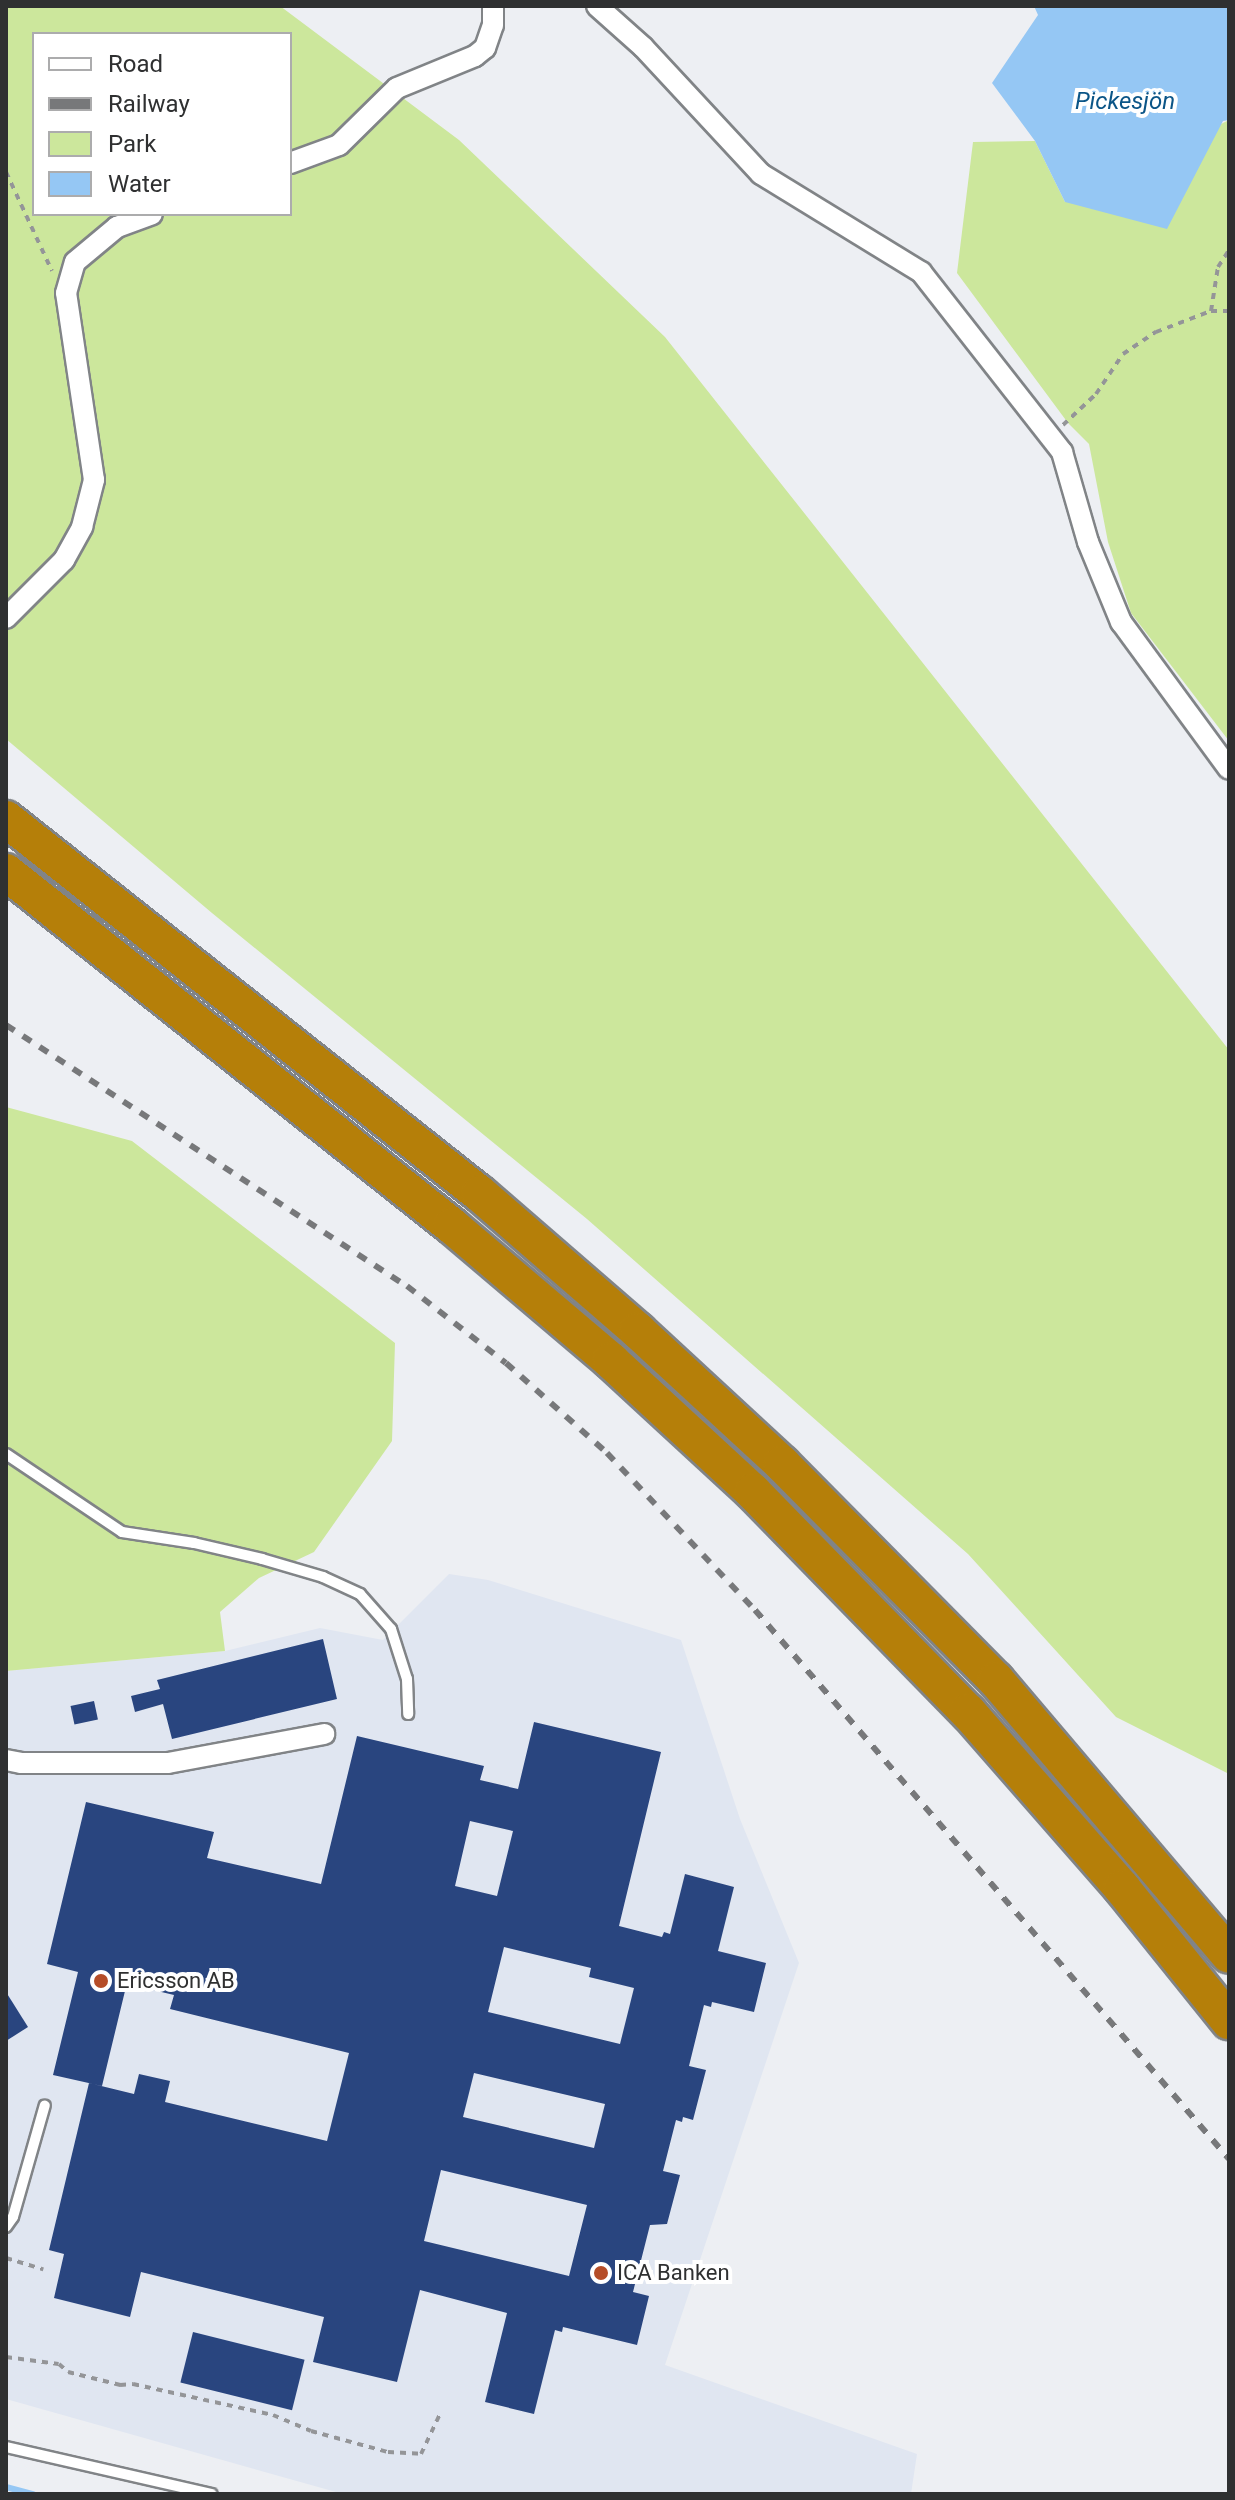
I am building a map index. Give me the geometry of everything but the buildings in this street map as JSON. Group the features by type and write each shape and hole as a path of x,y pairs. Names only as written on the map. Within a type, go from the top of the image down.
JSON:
{"highway":[{"path":"6,819 480,1194 672,1361 888,1568 996,1680 1229,1955"},
{"path":"6,872 452,1226 611,1361 753,1492 968,1712 1122,1888 1229,2021"}],"street":[{"path":"292,162 339,145 397,88 475,56 485,48 493,25 493,6"},
{"path":"597,6 643,47 761,174 921,272 1062,452 1088,542 1121,622 1229,769"},
{"path":"6,618 64,560 82,527 94,480 66,293 75,262 117,227 147,216"},
{"path":"6,1760 168,1763 324,1734"}],"lane":[{"path":"6,1454 122,1532 194,1543 262,1559 323,1577 360,1594 391,1629 407,1679 408,1714"},
{"path":"6,2227 13,2217 45,2105"},
{"path":"6,2447 212,2494"}],"path":[{"path":"6,172 51,271 70,279"},
{"path":"1211,311 1218,267 1229,250"},
{"path":"1053,441 1064,424 1096,394 1123,354 1156,332 1211,311 1229,311"},
{"path":"6,2258 43,2269"},
{"path":"6,2357 59,2364 68,2372 120,2385 133,2384 273,2415 311,2431 388,2452 421,2454 440,2414"}],"shaded area":[{"path":"449,1574 488,1580 681,1640 740,1819 799,1963 665,2365 917,2454 911,2494 343,2494 6,2399 6,1671 225,1651 320,1628 383,1640"}],"green space":[{"path":"6,6 280,6 459,140 665,337 1229,1050 1229,1774 1116,1717 968,1554 587,1219 212,913 6,739"},
{"path":"1229,120 1229,741 1131,613 1108,542 1089,444 1068,423 957,273 973,142 1035,141 1065,202"},
{"path":"6,1107 132,1141 395,1343 392,1441 314,1552 259,1578 220,1612 225,1651 6,1671"}],"water":[{"name":"Pickesjön","path":"1034,6 1229,6 1229,120 1223,121 1167,229 1065,202 1035,141 992,83 1038,15"}],"waterway":[{"path":"6,2487 33,2494"}],"railway":[{"path":"6,1025 407,1286 506,1363 607,1453 755,1610 1229,2159"}],"place":[{"name":"Ericsson AB","path":"101,1981"},
{"name":"ICA Banken","path":"601,2273"}]}
